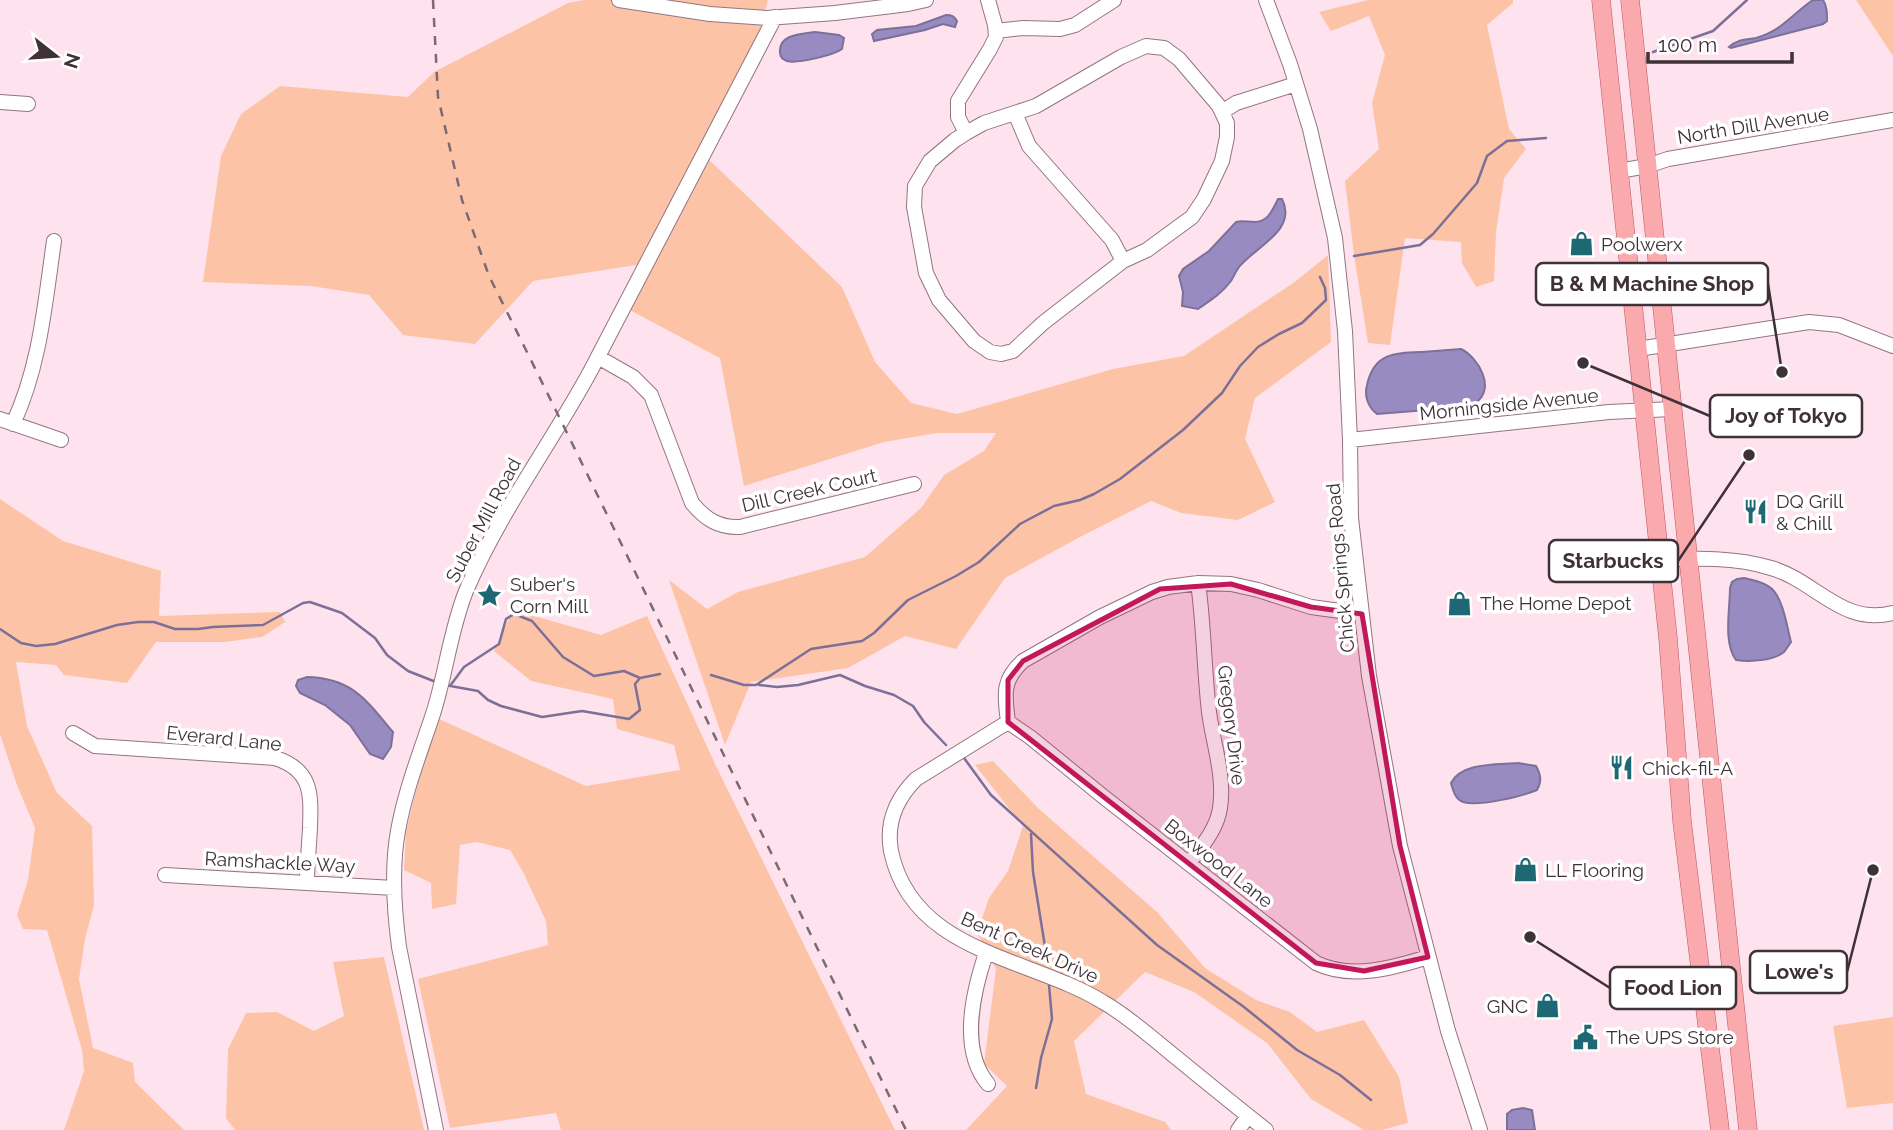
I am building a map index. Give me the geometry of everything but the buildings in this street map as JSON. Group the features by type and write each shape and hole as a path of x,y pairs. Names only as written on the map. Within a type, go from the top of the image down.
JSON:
{"main road":[{"path":"1601,0 1668,638 1682,821 1720,1130"},
{"path":"1630,0 1748,1130"}],"street":[{"path":"620,0 710,14 775,17 835,13 926,0"},
{"path":"966,133 958,117 958,101 996,37 988,0"},
{"path":"996,31 1023,28 1060,29 1074,25 1114,0"},
{"name":"Chick Springs Road","path":"1266,0 1280,33 1310,129 1335,238 1345,331 1351,518 1371,689 1400,846 1448,1031 1480,1130"},
{"name":"Suber Mill Road","path":"436,1130 399,947 394,862 403,807 439,692 462,601 520,488 581,389 775,17"},
{"path":"1146,46 1164,48 1179,59 1219,106 1227,123 1227,138 1222,161 1192,217 1147,250 1123,261 1043,323 1013,351 1001,354 990,352 974,341 939,300 926,273 914,206 915,186 930,161 955,140 984,123 1015,113 1036,106 1121,57 1146,46"},
{"path":"1222,112 1236,103 1296,84"},
{"path":"0,102 27,104"},
{"path":"1015,113 1029,146 1112,240 1123,261"},
{"name":"North Dill Avenue","path":"1619,171 1668,159 1893,120"},
{"path":"54,241 36,361 20,409 7,421 61,440"},
{"path":"1638,349 1812,322 1839,325 1893,346"},
{"name":"Dill Creek Court","path":"598,357 644,386 650,395 692,503 704,517 721,525 740,527 914,484"},
{"name":"Morningside Avenue","path":"1350,440 1609,412 1672,409"},
{"path":"1660,560 1718,559 1773,568 1804,582 1853,613 1873,616 1893,613"},
{"path":"1008,722 1005,696 1008,680 1023,661 1100,617 1168,587 1198,583 1237,584 1311,607 1362,614"},
{"name":"Gregory Drive","path":"1189,863 1213,829 1222,796 1209,710 1198,583"},
{"name":"Boxwood Lane","path":"1008,722 1305,955 1326,968 1364,971 1428,957"},
{"name":"Bent Creek Drive","path":"1008,722 915,779 898,800 891,821 890,845 894,862 916,904 944,930 986,953 1063,982 1104,1002 1266,1130"},
{"name":"Everard Lane","path":"73,733 96,746 275,758 290,764 302,775 310,794 307,883"},
{"name":"Ramshackle Way","path":"165,875 394,888"},
{"path":"986,953 977,984 972,1025 976,1066 988,1084"},
{"path":"1238,1130 1248,1116"}],"highlighted area":[{"path":"1231,584 1311,607 1362,614 1400,846 1428,957 1364,971 1316,963 1008,722 1008,680 1023,661 1160,589"}],"shaded area":[{"path":"584,0 768,0 755,47 701,152 842,287 875,362 911,403 957,414 1113,369 1184,356 1296,281 1328,255 1331,342 1255,398 1245,439 1275,502 1238,520 1181,513 1151,501 1005,578 956,649 905,636 848,668 751,682 725,745 669,580 707,609 738,592 865,557 921,508 944,475 984,451 996,433 937,433 884,442 744,486 720,358 624,307 643,264 533,281 475,344 403,335 369,295 311,286 203,282 221,156 241,114 280,86 408,97 434,72 568,3"},
{"path":"1368,0 1513,0 1513,3 1487,25 1509,129 1526,149 1504,178 1496,232 1494,281 1476,287 1462,263 1461,242 1405,238 1390,345 1368,343 1345,181 1379,149 1372,103 1385,55 1369,16 1331,31 1319,12"},
{"path":"1813,0 1824,2 1827,21 1823,24 1729,47 1738,41 1773,31"},
{"path":"1856,0 1893,0 1893,56"},
{"path":"946,15 956,19 955,27 943,24 874,41 872,34 877,30 916,26"},
{"path":"815,32 844,38 842,49 807,60 792,62 782,58 780,47 783,42 798,35"},
{"path":"1278,199 1282,199 1285,210 1280,229 1239,267 1220,293 1198,309 1182,306 1183,292 1179,276 1183,269 1209,251 1236,222 1259,222 1266,218"},
{"path":"1461,349 1473,359 1483,374 1484,390 1475,403 1465,407 1377,414 1371,408 1366,389 1370,374 1380,361 1394,354"},
{"path":"0,499 63,541 161,571 159,616 280,612 285,622 262,637 225,642 156,642 127,683 64,675 56,665 16,662 27,726 57,793 92,826 94,905 79,979 93,1048 133,1063 135,1082 184,1130 64,1130 84,1071 82,1050 47,930 23,929 17,915 28,880 35,828 0,734"},
{"path":"1744,578 1768,586 1782,606 1791,642 1784,652 1774,657 1754,661 1736,660 1732,653 1728,635 1730,588 1732,582"},
{"path":"513,610 601,635 647,616 716,766 895,1130 561,1130 556,1113 450,1128 418,979 548,945 546,921 510,850 477,842 460,845 456,904 432,909 431,883 404,870 406,832 437,718 586,786 680,770 674,745 617,729 613,699 531,681 494,651"},
{"path":"307,677 323,678 347,686 366,701 393,732 391,747 383,759 370,754 350,725 325,705 300,693 296,686 298,680"},
{"path":"993,761 1039,809 1157,912 1205,968 1256,1000 1290,1012 1317,1032 1364,1020 1399,1077 1408,1123 1382,1130 1364,1130 1311,1099 1267,1043 1194,992 1145,972 1074,1041 1086,1094 1165,1122 1171,1130 966,1130 1007,1086 984,1064 996,969 977,933 989,898 1008,871 1023,826 975,765"},
{"path":"1518,763 1536,766 1540,778 1537,790 1511,798 1479,803 1463,802 1455,794 1451,783 1463,771 1481,766"},
{"path":"384,957 424,1130 235,1130 226,1118 228,1049 246,1013 277,1012 314,1031 344,1016 333,962"},
{"path":"1893,1017 1893,1103 1847,1108 1833,1026"},
{"path":"1523,1108 1532,1110 1535,1130 1507,1130 1507,1114"}],"waterway":[{"path":"1653,52 1713,31 1747,0"},
{"path":"1354,256 1420,245 1433,234 1477,183 1487,156 1507,141 1546,138"},
{"path":"711,675 744,685 756,685 811,649 862,641 908,600 979,562 1020,524 1054,506 1094,494 1120,479 1183,430 1222,393 1240,366 1258,347 1302,323 1326,300 1320,277"},
{"path":"0,629 21,643 36,646 55,644 117,625 138,622 154,622 175,629 263,625 303,603 310,602 342,613 375,638 387,655 408,671 436,682"},
{"path":"450,686 464,667 499,644 506,619 514,614 532,621 563,657 594,676 624,671 640,678"},
{"path":"445,685 478,691 501,706 542,717 582,711 629,719 640,710 635,684 640,678 660,674"},
{"path":"759,685 798,685 840,675 894,695 913,706 946,745"},
{"path":"964,758 991,795 1157,945 1244,1007 1297,1050 1340,1075 1371,1100"},
{"path":"1031,834 1033,872 1047,959"},
{"path":"1036,1088 1052,1019 1049,985"}],"railway":[{"path":"433,0 438,97 462,200 489,276 906,1130"}],"place":[{"name":"Poolwerx","path":"1581,244"},
{"name":"Joy of Tokyo","path":"1583,363"},
{"name":"B & M Machine Shop","path":"1782,372"},
{"name":"Starbucks","path":"1749,455"},
{"name":"DQ Grill & Chill","path":"1756,512"},
{"name":"Suber's Corn Mill","path":"490,595"},
{"name":"The Home Depot","path":"1460,603"},
{"name":"Chick-fil-A","path":"1622,768"},
{"name":"LL Flooring","path":"1525,870"},
{"name":"Lowe's","path":"1873,870"},
{"name":"Food Lion","path":"1530,937"},
{"name":"GNC","path":"1548,1006"},
{"name":"The UPS Store","path":"1586,1037"}]}
